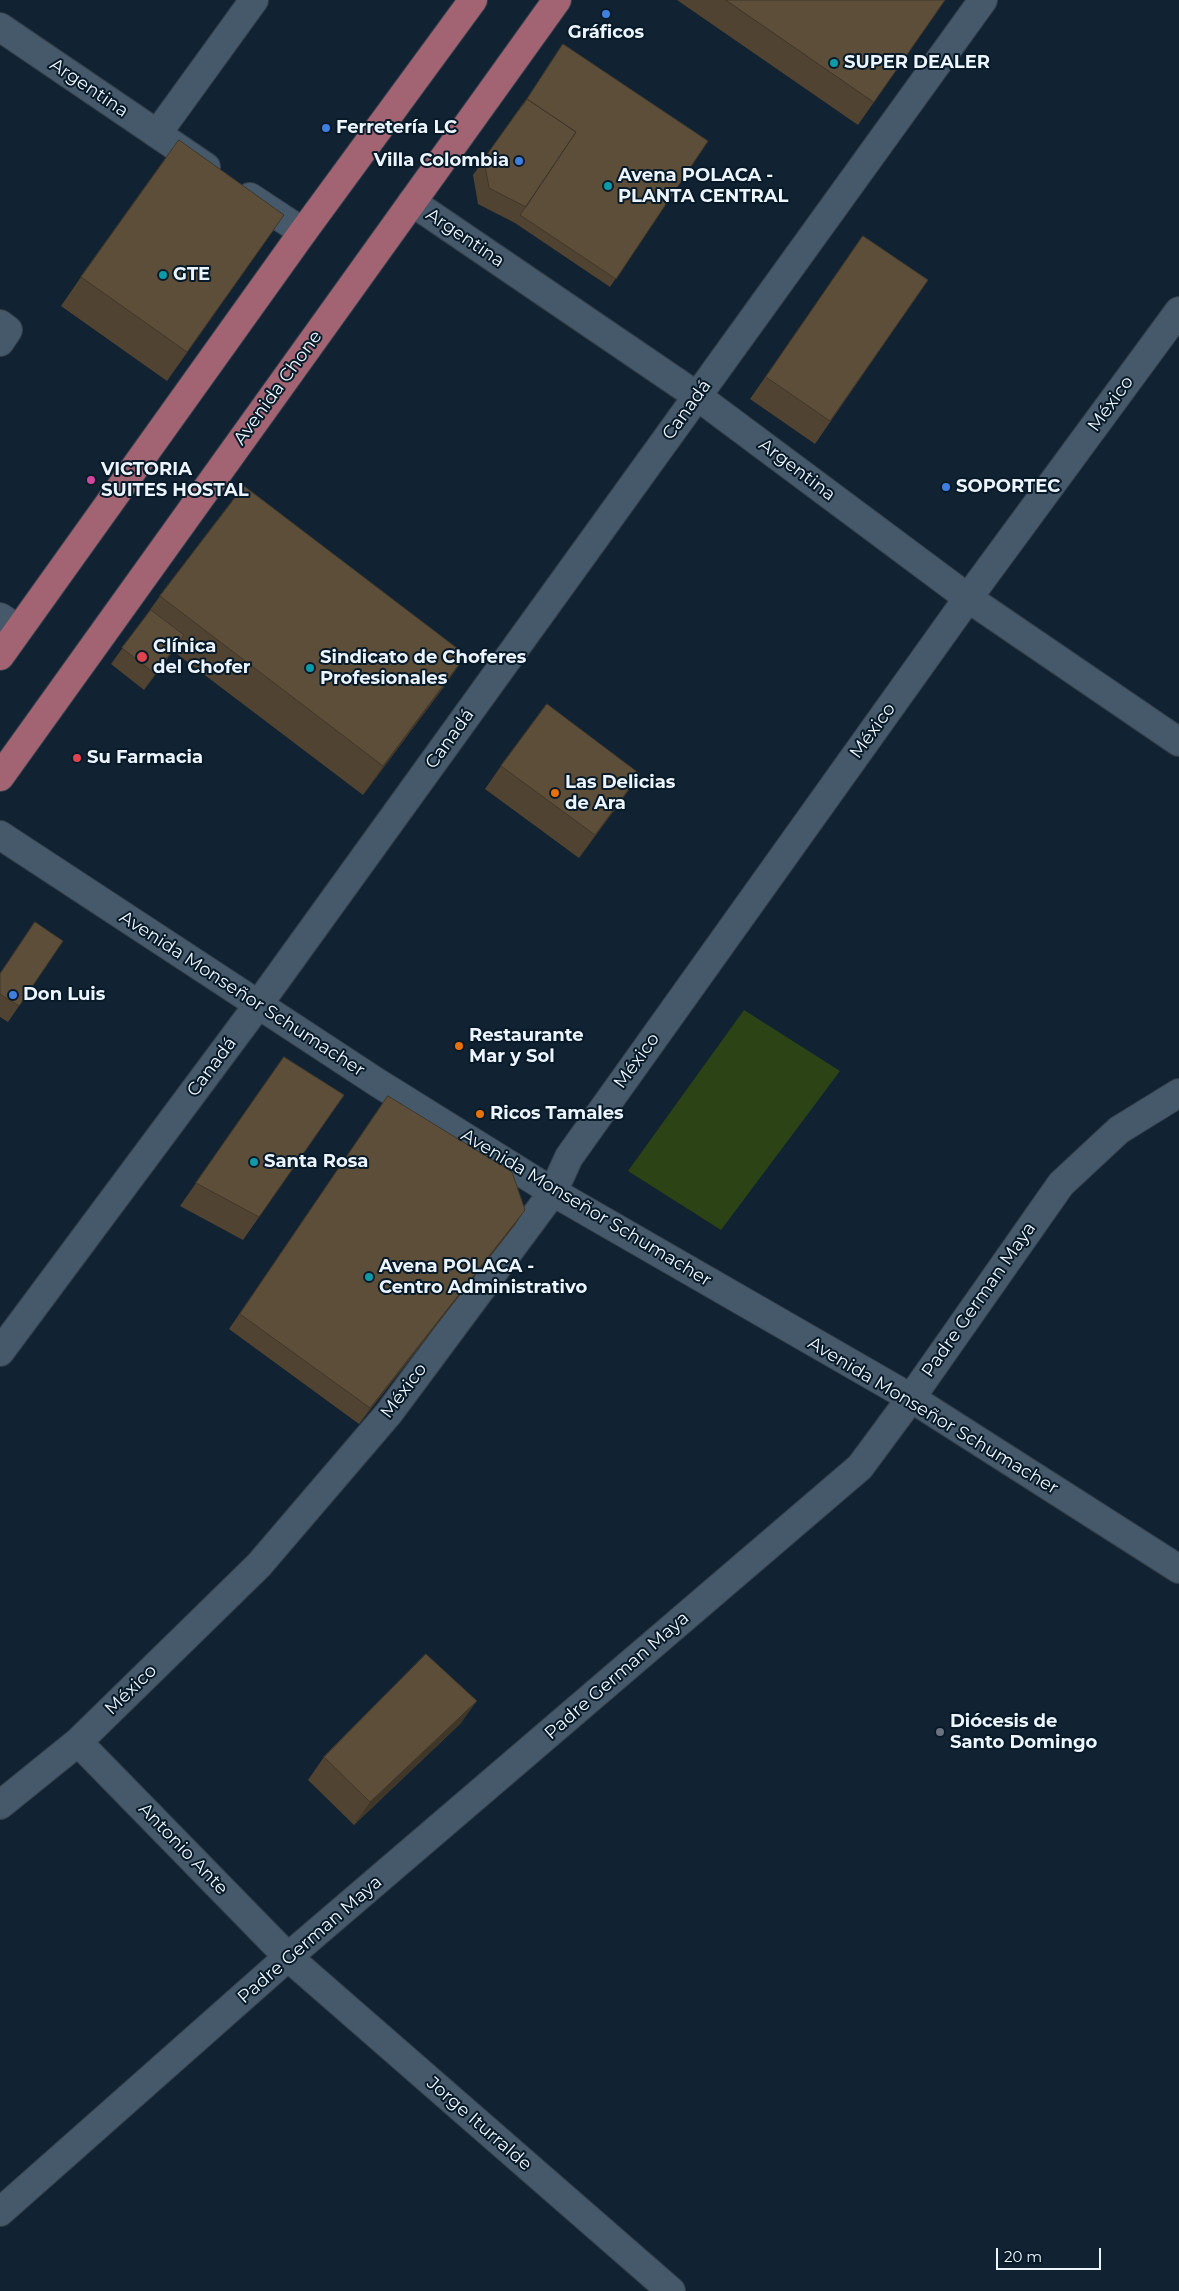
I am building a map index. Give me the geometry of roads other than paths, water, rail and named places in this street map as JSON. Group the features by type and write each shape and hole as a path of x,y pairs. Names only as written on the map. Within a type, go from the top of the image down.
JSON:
{"main road":[{"path":"0,656 9,623 303,232 472,0"},
{"name":"Avenida Chone","path":"0,777 557,0"}],"street":[{"path":"157,134 254,0"},
{"name":"Canadá","path":"0,1352 258,1005 983,0"},
{"name":"Argentina","path":"0,26 303,232"},
{"name":"Argentina","path":"412,202 697,396 968,598 1179,742"},
{"name":"México","path":"2,1798 78,1742 266,1557 389,1413 553,1192 569,1157 968,598 1179,311"},
{"path":"0,324 8,330 0,342"},
{"name":"Avenida Monseñor Schumacher","path":"0,835 258,1005 553,1192 911,1398 1179,1569"},
{"name":"Padre German Maya","path":"0,2212 288,1957 860,1467 911,1398 1061,1184 1119,1130 1179,1092"},
{"name":"Antonio Ante","path":"78,1742 288,1957"},
{"name":"Jorge Iturralde","path":"288,1957 670,2291"}],"place":[{"name":"Gráficos","path":"606,14"},
{"name":"SUPER DEALER","path":"834,63"},
{"name":"Ferretería LC","path":"326,128"},
{"name":"Villa Colombia","path":"519,161"},
{"name":"Avena POLACA - PLANTA CENTRAL","path":"608,186"},
{"name":"GTE","path":"163,275"},
{"name":"VICTORIA SUITES HOSTAL","path":"91,480"},
{"name":"SOPORTEC","path":"946,487"},
{"name":"Clínica del Chofer","path":"142,657"},
{"name":"Sindicato de Choferes Profesionales","path":"310,668"},
{"name":"Su Farmacia","path":"77,758"},
{"name":"Las Delicias de Ara","path":"555,793"},
{"name":"Don Luis","path":"13,995"},
{"name":"Restaurante Mar y Sol","path":"459,1046"},
{"name":"Ricos Tamales","path":"480,1114"},
{"name":"Santa Rosa","path":"254,1162"},
{"name":"Avena POLACA - Centro Administrativo","path":"369,1277"},
{"name":"Diócesis de Santo Domingo","path":"940,1732"}]}
